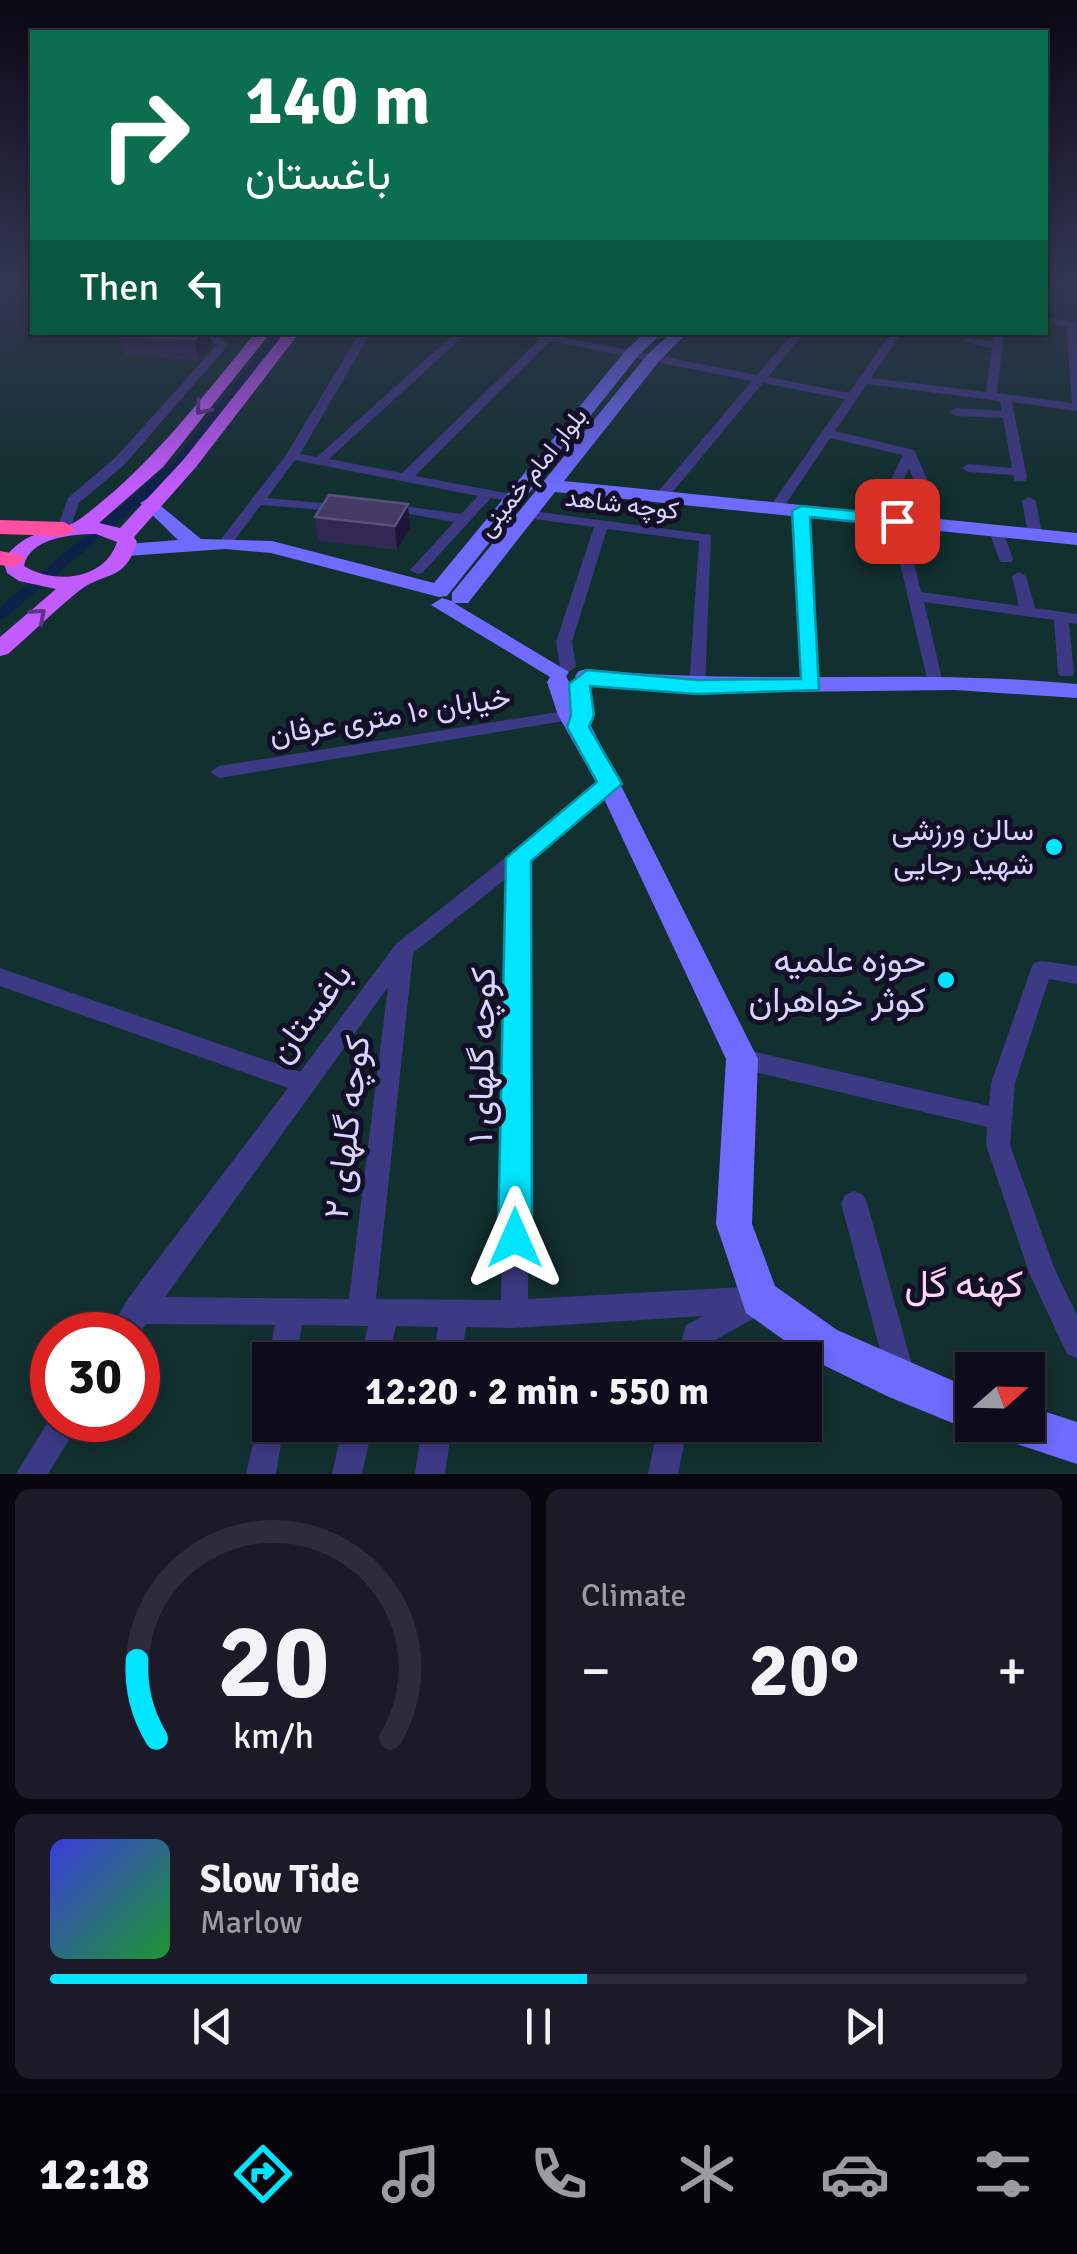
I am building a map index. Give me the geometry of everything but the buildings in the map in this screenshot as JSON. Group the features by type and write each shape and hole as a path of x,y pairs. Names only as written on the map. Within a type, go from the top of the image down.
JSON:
{"highway":[{"path":"0,527 103,538"}],"main road":[{"path":"0,648 78,581 157,462 249,351"},
{"path":"103,538 150,503 190,463 278,351"},
{"name":"بلوار امام خمینی","path":"446,600 532,515 661,351"},
{"name":"بلوار امام خمینی","path":"446,600 511,498 632,352"},
{"path":"554,486 1077,539"},
{"path":"150,503 166,515 174,530 197,545"},
{"path":"103,538 210,556 272,560 446,600"},
{"path":"78,581 17,572 34,540 103,538 225,544 312,554 446,600 570,676 697,687 1071,682"},
{"path":"570,676 582,715 574,721 610,784 742,1059 734,1224 760,1299 824,1344 903,1384 955,1404"},
{"path":"1045,1433 1077,1443"}],"street":[{"path":"103,538 72,501 120,462 218,351"},
{"path":"225,544 292,456 355,351"},
{"path":"320,461 442,351"},
{"path":"405,478 533,351"},
{"path":"626,351 850,398"},
{"path":"661,497 784,351"},
{"path":"776,508 883,351"},
{"path":"968,468 1020,475 1009,415 998,398 998,351"},
{"path":"862,380 1077,404 1075,351"},
{"path":"956,412 1009,415"},
{"path":"826,433 910,453"},
{"path":"910,453 888,520 915,596 935,683"},
{"path":"910,453 924,488 924,524"},
{"path":"292,456 511,498"},
{"path":"418,570 487,494"},
{"path":"261,501 343,508"},
{"path":"1029,501 1034,535"},
{"path":"393,507 463,519"},
{"path":"801,511 812,685"},
{"name":"کوچه شاهد","path":"532,515 706,538 697,687"},
{"path":"570,676 564,642 602,524"},
{"path":"996,531 1006,559"},
{"path":"1019,576 1028,612"},
{"path":"915,596 1069,618 1071,682"},
{"name":"خیابان ۱۰ متری عرفان","path":"219,772 574,721"},
{"name":"باغستان","path":"137,1310 403,950 610,784"},
{"name":"کوچه گلهای ۱","path":"514,1314 518,858"},
{"name":"کوچه گلهای ۲","path":"374,1342 403,950"},
{"path":"1077,974 1042,969 1004,1083 998,1145 1044,1275 1077,1344"},
{"path":"0,977 304,1084"},
{"path":"742,1059 1000,1118"},
{"path":"854,1203 903,1384"},
{"path":"137,1310 514,1314 760,1299"},
{"path":"694,1342 696,1335 760,1299"},
{"path":"285,1342 291,1312"},
{"path":"450,1342 454,1313"},
{"path":"31,1474 52,1442"},
{"path":"260,1474 266,1442"},
{"path":"347,1474 354,1442"},
{"path":"430,1474 435,1442"},
{"path":"664,1474 670,1442"}],"green space":[{"path":"0,351 1077,351 1077,1474 0,1474"}],"waterway":[{"path":"0,615 179,464 266,351"}],"place":[{"name":"سالن ورزشی شهید رجایی","path":"1054,847"},
{"name":"حوزه علمیه کوثر خواهران","path":"946,980"}],"district":[{"name":"کهنه گل","path":"964,1284"}],"route":[{"path":"515,1238 518,858 610,784 578,727 582,715 580,684 587,676 697,687 812,685 801,511 897,521"}]}
